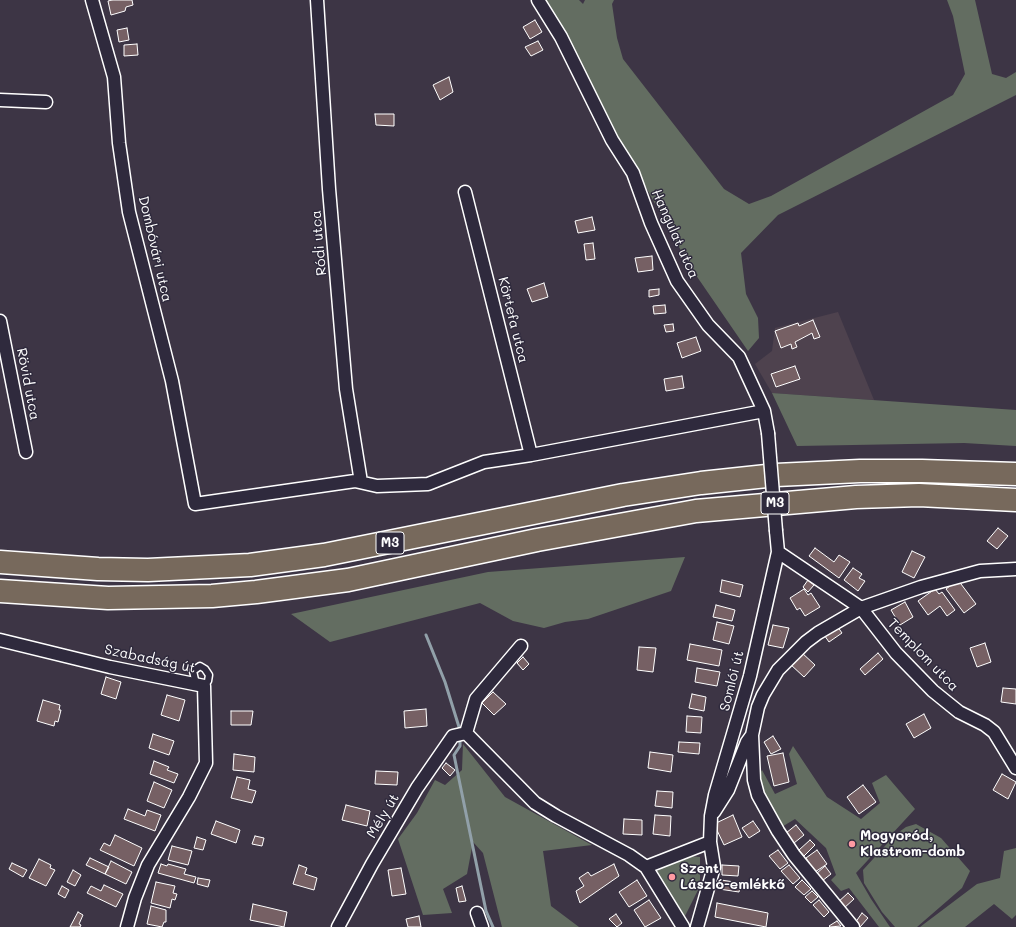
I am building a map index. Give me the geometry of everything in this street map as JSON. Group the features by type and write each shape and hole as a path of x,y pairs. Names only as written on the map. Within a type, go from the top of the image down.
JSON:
{"highway":[{"name":"M3","path":"0,562 105,570 170,569 250,565 324,555 623,495 702,483 776,475 860,471 1016,474"},
{"name":"M3","path":"0,591 108,598 234,594 348,580 537,540 696,511 856,497 919,495 1016,500"}],"street":[{"name":"Ródi utca","path":"317,0 329,189 346,381 361,482"},
{"name":"Hangulat utca","path":"538,0 561,37 612,140 633,173 651,223 677,281 708,325 739,357 764,410 768,433 778,552"},
{"name":"Dombóvári utca","path":"91,2 114,77 119,143 129,212 172,381 195,504 355,481 361,482"},
{"path":"0,100 46,102"},
{"name":"Körtefa utca","path":"465,192 531,455"},
{"name":"Rövid utca","path":"0,321 26,452"},
{"path":"361,482 377,486 428,484 484,462 531,455 764,410"},
{"name":"Templom utca","path":"778,552 861,608 896,653 933,692 959,712 985,725 994,732 1016,768"},
{"name":"Somlói út","path":"697,927 714,867 710,842 711,816 715,795 750,676 778,552"},
{"name":"Templom utca","path":"861,608 921,587 980,571 1016,569"},
{"path":"853,927 804,870 766,811 758,794 754,780 752,735 758,707 763,695 770,682 789,659 818,633 861,608"},
{"name":"Szabadság út","path":"0,640 110,667 200,685 206,763 190,797 148,865 135,898 127,927"},
{"path":"521,646 476,699 466,733 535,803 556,816 629,855 646,867 682,927"},
{"name":"Mély út","path":"338,927 372,864 417,788 453,736 466,733"},
{"path":"711,816 728,790 747,742 752,735"},
{"path":"646,867 710,842"},
{"path":"477,913 482,927"}],"shaded area":[{"path":"838,312 874,400 772,393 755,364 772,351 775,328"}],"green space":[{"path":"542,0 579,0 583,4 585,0 614,0 612,4 617,38 623,59 724,189 749,204 771,196 953,95 965,74 953,16 947,0 975,0 992,74 1006,78 1016,72 1016,95 778,215 741,253 746,294 758,318 759,338 748,351 689,265"},
{"path":"772,393 1016,410 1016,446 964,443 797,446"},
{"path":"685,557 671,591 588,619 565,622 544,628 513,621 480,603 330,642 291,614 488,572"},
{"path":"463,744 505,797 592,845 543,851 551,906 579,927 502,927 483,853 473,842 467,874 443,889 452,913 423,915 398,839 417,813 435,780 445,785 462,770"},
{"path":"793,746 827,797 861,819 880,803 872,783 886,775 915,809 856,873 890,927 879,927 849,888 841,891 831,880 836,875 826,848 795,819 780,828 757,778 762,770 775,794 797,784 789,754"},
{"path":"916,824 941,838 970,871 962,888 917,927 895,927 882,912 864,883 863,870 895,835 906,827"},
{"path":"1016,848 1016,915 1012,919 994,904 965,927 920,927 977,884 1000,878 1004,851"},
{"path":"679,855 700,857 700,886 685,916 656,872"}],"building":[{"path":"132,0 133,5 126,7 125,11 111,15 108,1"},
{"path":"535,20 542,32 530,39 523,27"},
{"path":"127,28 129,40 119,42 117,30"},
{"path":"538,41 543,50 531,56 525,47"},
{"path":"137,44 138,55 124,56 124,45"},
{"path":"449,77 453,92 440,100 433,85"},
{"path":"375,114 394,114 394,126 376,125"},
{"path":"592,217 595,230 578,233 575,221"},
{"path":"593,243 595,259 586,260 584,244"},
{"path":"652,256 653,270 638,272 635,258"},
{"path":"544,283 548,297 532,302 527,289"},
{"path":"659,289 659,295 649,297 649,290"},
{"path":"665,305 666,313 654,314 653,306"},
{"path":"813,320 820,337 814,339 812,333 795,342 797,347 792,349 791,344 781,348 775,331 798,323 799,326"},
{"path":"673,324 674,331 666,332 664,325"},
{"path":"696,337 701,351 682,358 677,343"},
{"path":"795,366 800,379 776,387 771,374"},
{"path":"682,376 684,388 666,391 664,379"},
{"path":"998,528 1008,536 997,549 987,541"},
{"path":"815,548 834,562 839,555 850,562 839,578 809,556"},
{"path":"912,551 925,557 914,578 902,572"},
{"path":"853,568 862,574 859,578 865,581 858,591 844,580"},
{"path":"722,580 743,585 740,597 720,592"},
{"path":"808,580 814,585 808,592 803,587"},
{"path":"958,580 976,604 964,613 946,589"},
{"path":"804,589 808,595 811,593 820,607 805,616 800,608 797,610 790,598"},
{"path":"935,589 939,594 942,592 955,610 947,616 940,606 928,615 918,601"},
{"path":"905,602 913,617 900,625 891,610"},
{"path":"716,605 735,610 732,621 713,617"},
{"path":"833,620 842,633 829,642 820,629"},
{"path":"717,622 734,626 729,644 713,640"},
{"path":"773,625 789,628 783,648 768,645"},
{"path":"985,643 991,662 977,667 970,648"},
{"path":"690,644 722,650 719,666 687,660"},
{"path":"639,647 656,648 653,672 637,670"},
{"path":"801,652 815,665 804,677 790,664"},
{"path":"878,653 883,659 865,675 860,669"},
{"path":"523,657 529,664 523,670 517,663"},
{"path":"697,668 720,672 717,686 695,682"},
{"path":"106,677 121,682 116,699 101,694"},
{"path":"1003,688 1016,689 1016,704 1001,702"},
{"path":"493,692 506,704 494,715 482,703"},
{"path":"692,694 706,697 704,711 689,708"},
{"path":"167,695 185,700 179,721 161,715"},
{"path":"43,700 60,705 59,710 61,710 58,722 55,721 54,726 37,721"},
{"path":"426,709 427,726 405,728 404,711"},
{"path":"231,711 253,711 251,725 231,725"},
{"path":"924,714 931,728 914,738 906,724"},
{"path":"687,716 702,717 701,733 686,732"},
{"path":"153,734 174,741 169,755 149,748"},
{"path":"773,736 781,749 771,754 764,742"},
{"path":"679,742 700,743 699,754 678,752"},
{"path":"650,752 673,755 671,772 648,768"},
{"path":"783,753 789,782 774,786 767,756"},
{"path":"234,754 255,757 254,772 233,770"},
{"path":"154,761 169,767 167,770 178,774 174,783 150,774"},
{"path":"446,763 455,770 450,776 442,768"},
{"path":"376,771 398,772 397,785 375,784"},
{"path":"1002,774 1016,782 1008,799 993,790"},
{"path":"237,777 250,780 248,789 256,791 252,803 231,798"},
{"path":"154,782 172,790 164,808 147,801"},
{"path":"863,785 876,802 859,814 847,797"},
{"path":"657,791 673,792 672,808 655,806"},
{"path":"346,805 370,811 367,826 342,820"},
{"path":"128,809 145,816 147,810 161,815 155,831 124,819"},
{"path":"655,815 671,816 670,836 653,834"},
{"path":"733,815 742,837 724,845 714,824"},
{"path":"624,819 642,820 642,835 623,834"},
{"path":"216,821 240,830 236,843 211,834"},
{"path":"753,821 760,831 749,838 742,828"},
{"path":"796,825 804,835 794,843 786,833"},
{"path":"115,835 142,848 134,866 100,850 104,843 110,846"},
{"path":"255,836 264,838 262,846 252,844"},
{"path":"197,837 206,840 203,850 194,848"},
{"path":"810,840 815,845 804,856 799,850"},
{"path":"172,846 192,851 188,865 168,860"},
{"path":"778,850 788,863 780,869 769,856"},
{"path":"817,850 827,864 815,872 806,858"},
{"path":"90,858 109,867 105,874 86,865"},
{"path":"39,859 51,865 50,868 55,870 46,886 29,878"},
{"path":"111,861 132,872 126,884 105,874"},
{"path":"12,863 27,870 23,877 9,869"},
{"path":"161,864 167,866 168,864 186,869 184,874 196,877 194,883 158,873"},
{"path":"614,864 619,876 580,903 576,891 584,886 579,878 588,872 591,876"},
{"path":"299,865 307,868 305,874 317,878 314,890 293,884"},
{"path":"722,865 739,866 738,876 722,875"},
{"path":"789,865 800,878 793,884 781,871"},
{"path":"825,866 831,874 822,881 816,874"},
{"path":"401,868 406,894 392,896 388,870"},
{"path":"73,870 81,875 75,886 67,882"},
{"path":"198,878 210,880 208,887 197,884"},
{"path":"637,880 647,896 629,907 619,892"},
{"path":"721,880 741,883 739,892 719,889"},
{"path":"802,880 811,889 804,895 795,887"},
{"path":"156,882 175,886 173,893 177,894 175,900 172,899 170,908 151,903"},
{"path":"104,885 123,894 116,907 87,893 91,886 101,891"},
{"path":"62,886 69,890 65,898 58,894"},
{"path":"462,886 466,901 459,902 456,888"},
{"path":"812,891 818,897 811,903 805,897"},
{"path":"848,893 854,899 843,909 837,903"},
{"path":"649,900 661,918 645,927 634,910"},
{"path":"819,900 829,912 824,917 813,905"},
{"path":"717,903 768,913 766,927 715,917"},
{"path":"253,904 287,912 284,927 250,920"},
{"path":"151,906 166,910 166,922 164,922 162,927 147,924"},
{"path":"78,912 83,915 79,924 81,925 80,927 70,927"},
{"path":"862,913 868,918 860,927 855,923"},
{"path":"616,914 622,923 617,927 609,919"},
{"path":"419,916 421,927 408,927 406,919"},
{"path":"837,921 841,926 829,926"}],"waterway":[{"path":"426,635 445,682 459,727"},
{"path":"460,742 460,746 454,755 486,911 493,927"}],"place":[{"name":"Mogyoród, Klastrom-domb","path":"852,844"},
{"name":"Szent László-emlékkő","path":"672,877"}]}
